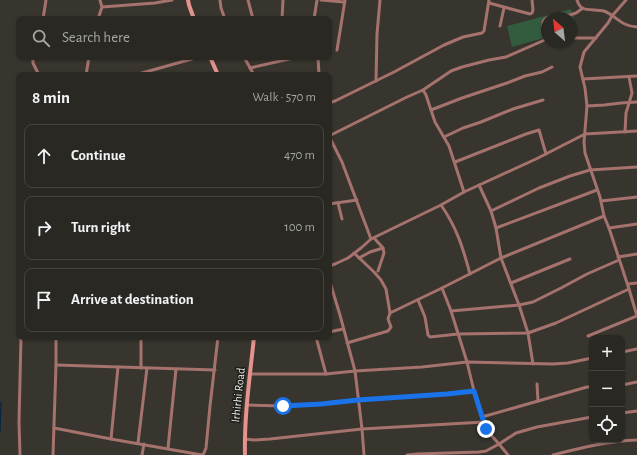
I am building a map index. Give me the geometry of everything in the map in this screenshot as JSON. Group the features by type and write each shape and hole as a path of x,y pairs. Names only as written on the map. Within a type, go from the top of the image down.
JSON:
{"street":[{"path":"43,16 46,0"},
{"path":"99,16 102,7 100,0"},
{"path":"102,7 155,3 172,0"},
{"path":"188,0 188,5 193,16"},
{"path":"220,0 224,16"},
{"path":"248,0 252,16"},
{"path":"282,0 282,16"},
{"path":"314,16 317,0"},
{"path":"321,0 345,1 337,50"},
{"path":"376,81 377,34 380,0"},
{"path":"332,102 376,81 444,45 462,37 482,33 484,31 489,2 504,8 531,14 533,12 532,0"},
{"path":"577,0 583,8 603,11 621,23 637,27"},
{"path":"588,336 637,316 630,289 604,216 601,201 585,153 584,142 587,106 580,67 584,52 626,0"},
{"path":"500,26 504,8"},
{"path":"577,12 583,8"},
{"path":"577,38 596,38"},
{"path":"332,134 423,90 450,71 506,56 541,41"},
{"path":"32,60 38,72"},
{"path":"86,72 88,60"},
{"path":"146,72 188,60"},
{"path":"211,60 217,72"},
{"path":"246,60 252,72"},
{"path":"250,68 280,60"},
{"path":"318,60 319,72"},
{"path":"431,110 525,76 542,72 552,67"},
{"path":"583,79 637,76"},
{"path":"626,132 626,114 632,93 630,77"},
{"path":"423,90 435,122 449,146 464,192"},
{"path":"444,137 513,109 543,100"},
{"path":"587,106 637,102"},
{"path":"454,162 539,130 546,154"},
{"path":"332,265 348,258 373,238 441,205 464,192 585,134 637,132"},
{"path":"332,142 342,162 373,238 383,248 384,253 378,271"},
{"path":"490,211 539,188 590,170 637,167"},
{"path":"479,185 496,228 501,258 511,282 528,333 533,364"},
{"path":"496,228 597,190"},
{"path":"601,201 637,197"},
{"path":"332,204 357,200"},
{"path":"338,203 342,219"},
{"path":"441,205 458,234 470,274"},
{"path":"390,313 501,258 604,216"},
{"path":"609,228 637,224"},
{"path":"359,258 370,252 383,248"},
{"path":"347,343 388,331 391,327 388,318 390,313 386,289 374,272 354,253"},
{"path":"451,311 519,305 534,302 619,259 637,254"},
{"path":"511,282 570,259"},
{"path":"628,284 637,283"},
{"path":"442,288 467,362 482,417 491,435 508,455"},
{"path":"332,289 355,371 364,455"},
{"path":"418,300 425,317 428,335 430,337 458,334 528,333 556,323 630,289"},
{"path":"332,331 344,329"},
{"path":"20,455 19,415 21,340"},
{"path":"53,455 56,340"},
{"path":"141,340 141,368"},
{"path":"54,428 202,455 206,448 218,340"},
{"name":"Irhirhi Road","path":"245,455 245,424 254,340"},
{"path":"317,340 326,374"},
{"path":"625,351 637,349"},
{"path":"251,374 326,374 467,362 558,364 589,359"},
{"path":"56,365 215,370"},
{"path":"111,439 118,367"},
{"path":"138,443 147,368"},
{"path":"168,448 176,369"},
{"path":"625,384 637,382"},
{"path":"537,384 538,401"},
{"path":"482,417 589,387"},
{"path":"247,405 283,406 321,404 474,391"},
{"path":"625,413 637,411"},
{"path":"408,455 486,451 516,433 537,427 589,418"},
{"path":"244,439 270,439 362,429 484,422"},
{"path":"553,455 620,440 637,440"},
{"path":"142,455 144,444"},
{"path":"174,455 175,450"}],"green space":[{"path":"571,9 572,12 560,12"},
{"path":"541,17 541,39 512,47 507,26"}],"waterway":[{"path":"0,402 0,432"}],"route":[{"path":"283,406 474,391 486,429"}]}
